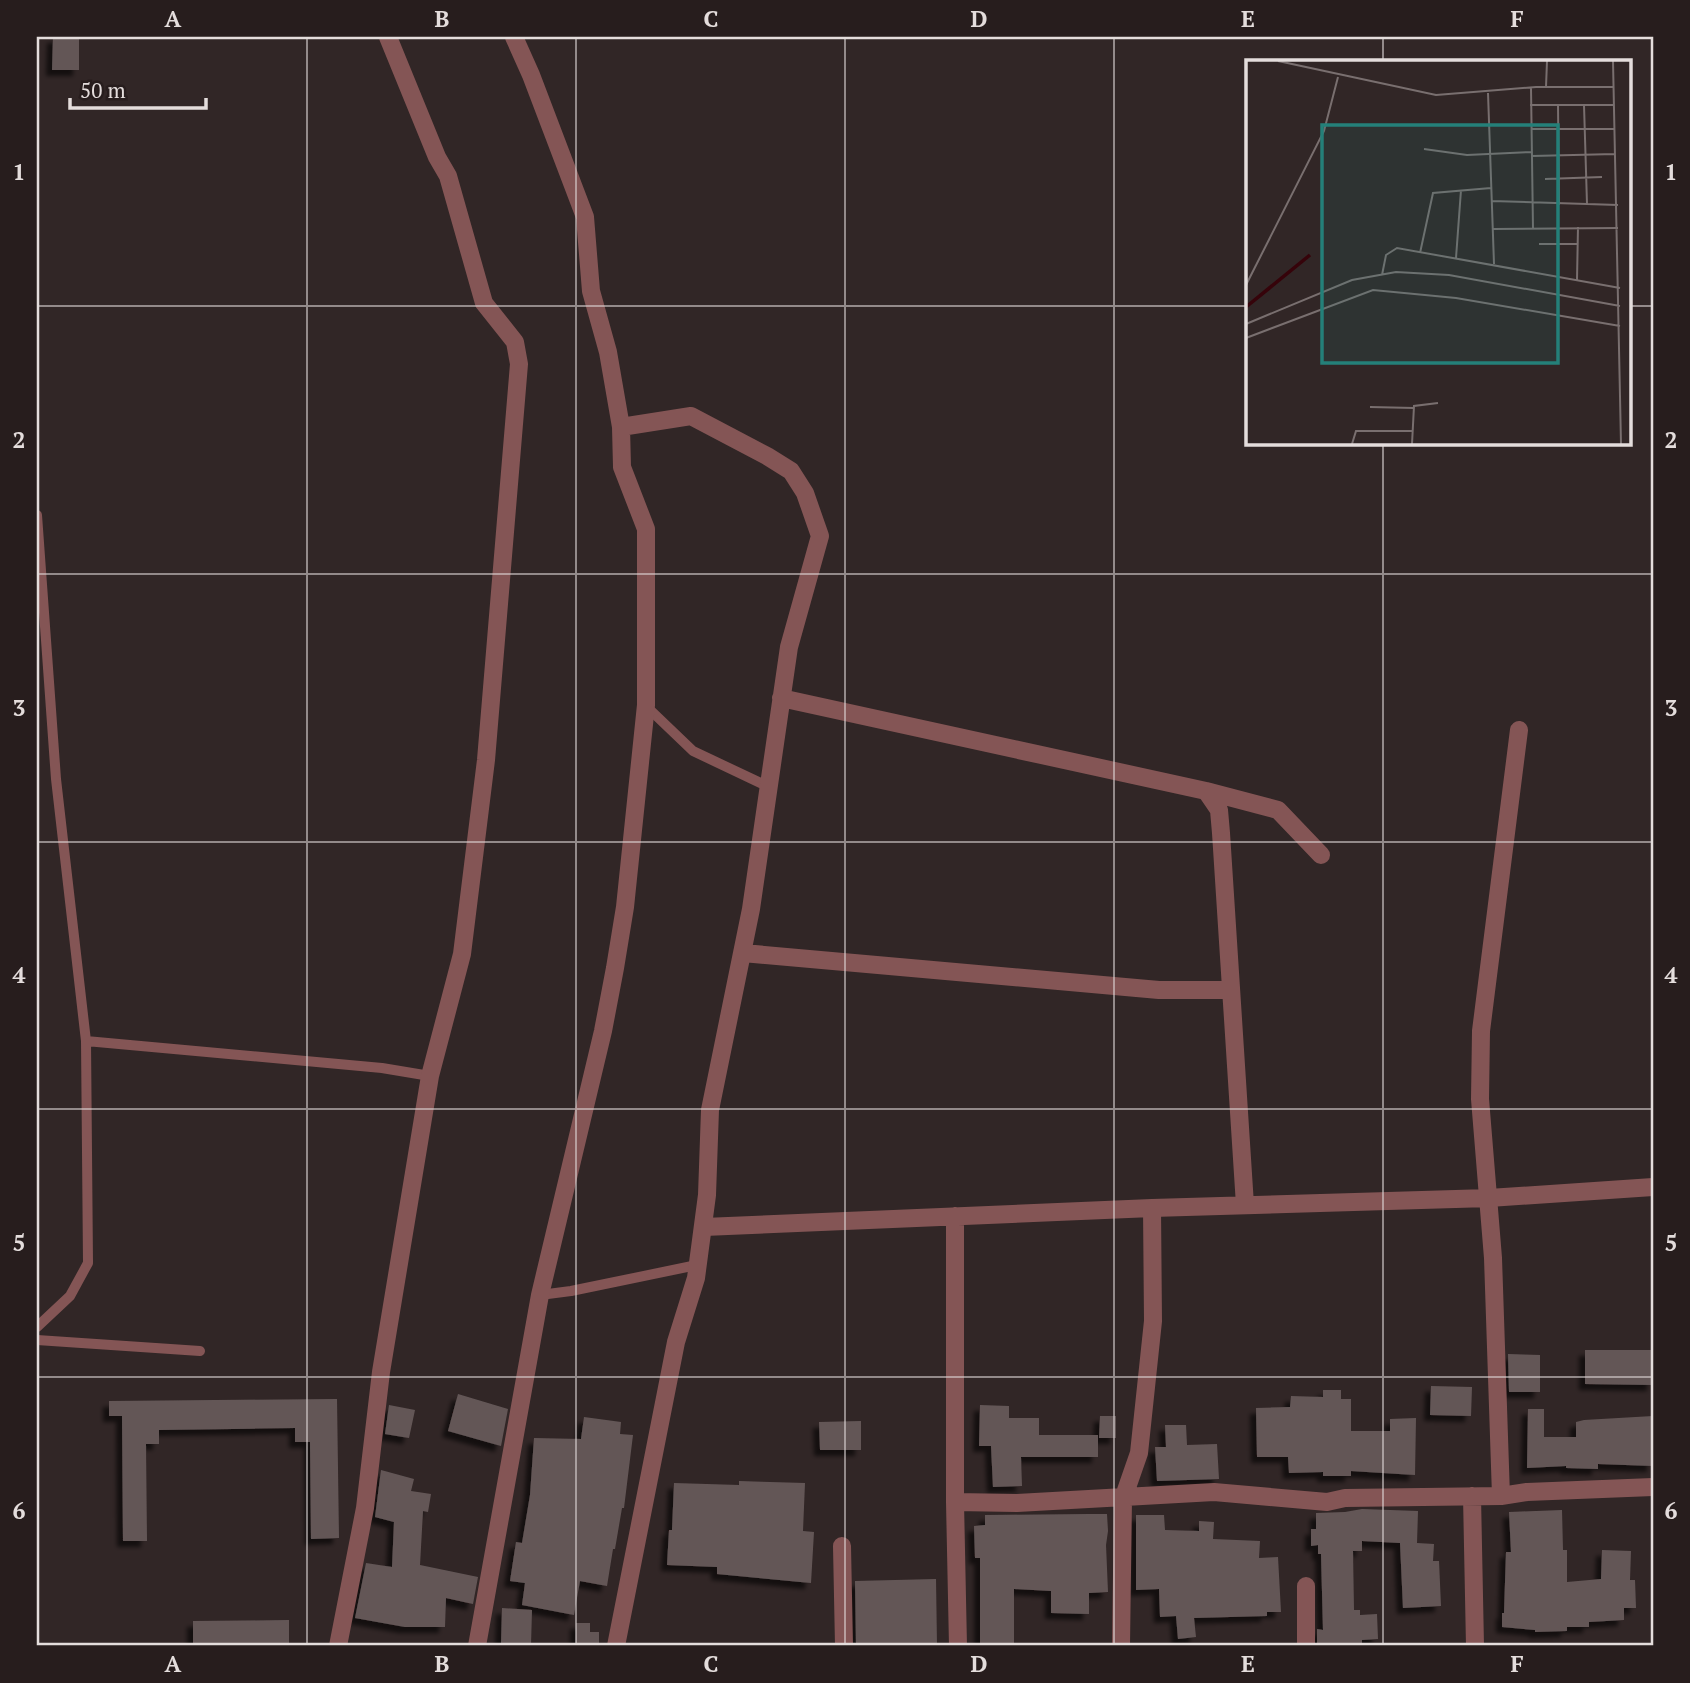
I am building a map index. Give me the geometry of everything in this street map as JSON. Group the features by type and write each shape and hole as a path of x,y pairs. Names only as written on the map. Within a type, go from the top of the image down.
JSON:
{"street":[{"path":"338,1646 365,1507 381,1372 430,1076 464,940 486,760 519,364 514,342 484,303 448,176 437,157 388,37"},
{"path":"477,1646 540,1295 603,1031 615,968 625,907 646,705 646,529 622,467 621,428 608,352 591,291 585,217 514,37"},
{"path":"616,1646 677,1342 704,1227 710,1110 743,953 789,647 820,536 805,493 791,471 691,416 684,415 621,428"},
{"path":"781,698 1206,791 1278,810 1321,855"},
{"path":"1501,1496 1493,1258 1480,1098 1481,1031 1519,730"},
{"path":"1206,791 1219,810 1245,1205"},
{"path":"743,953 1159,990 1231,990"},
{"path":"704,1227 1152,1208 1489,1198 1653,1187"},
{"path":"1121,1646 1124,1499 1139,1453 1153,1321 1152,1208"},
{"path":"955,1216 958,1646"},
{"path":"955,1502 1017,1503 1124,1499 1213,1492 1327,1502 1345,1498 1501,1496 1653,1488"},
{"path":"1472,1496 1475,1646"},
{"path":"842,1546 844,1646"},
{"path":"1306,1586 1306,1646"}],"lane":[{"path":"37,515 56,779 86,1041 88,1263 70,1296 37,1327"},
{"path":"646,705 693,751 769,787"},
{"path":"86,1041 382,1068 430,1076"},
{"path":"540,1295 697,1265"},
{"path":"37,1340 200,1351"}],"building":[{"path":"53,37 79,37 79,70 52,70"},
{"path":"1585,1350 1653,1350 1653,1385 1585,1384"},
{"path":"1508,1354 1540,1355 1540,1392 1509,1392"},
{"path":"1431,1386 1472,1387 1471,1416 1430,1415"},
{"path":"1323,1390 1341,1390 1341,1399 1351,1399 1351,1431 1390,1431 1390,1419 1416,1418 1415,1475 1351,1471 1351,1476 1323,1476 1323,1472 1289,1473 1288,1457 1257,1457 1256,1408 1290,1407 1291,1396 1323,1397"},
{"path":"458,1394 508,1409 501,1446 448,1431"},
{"path":"337,1399 339,1538 311,1539 310,1442 295,1442 295,1428 159,1430 159,1444 146,1444 147,1541 123,1541 122,1416 109,1416 109,1401"},
{"path":"389,1405 415,1410 409,1438 385,1434"},
{"path":"980,1405 1009,1406 1009,1418 1039,1418 1039,1435 1098,1435 1098,1457 1021,1457 1022,1486 993,1487 991,1446 979,1446"},
{"path":"1528,1409 1544,1409 1544,1437 1576,1437 1576,1422 1584,1420 1653,1416 1653,1466 1598,1464 1598,1469 1566,1466 1527,1468"},
{"path":"1100,1416 1116,1416 1116,1438 1099,1438"},
{"path":"584,1417 621,1422 620,1434 633,1435 624,1508 607,1586 580,1581 574,1615 522,1605 525,1583 510,1581 516,1542 522,1543 530,1495 534,1438 581,1439"},
{"path":"861,1421 861,1450 820,1450 819,1422"},
{"path":"1165,1425 1186,1425 1187,1445 1217,1444 1219,1479 1157,1481 1155,1447 1166,1447"},
{"path":"381,1470 414,1479 411,1491 431,1494 428,1512 423,1511 420,1565 478,1577 473,1604 446,1598 445,1627 405,1627 355,1618 366,1563 392,1567 394,1522 375,1517"},
{"path":"739,1481 805,1483 803,1531 814,1532 811,1583 717,1574 717,1567 667,1565 674,1483 739,1485"},
{"path":"1362,1509 1418,1511 1417,1543 1434,1544 1433,1561 1439,1561 1441,1606 1403,1608 1400,1543 1362,1541 1362,1551 1353,1551 1354,1610 1360,1610 1360,1615 1377,1614 1378,1639 1362,1640 1362,1646 1317,1646 1317,1629 1323,1630 1321,1554 1318,1554 1318,1545 1311,1546 1311,1529 1316,1529 1316,1513"},
{"path":"1562,1510 1563,1550 1567,1550 1567,1582 1601,1579 1602,1550 1631,1551 1630,1580 1635,1580 1636,1608 1624,1608 1624,1620 1589,1622 1589,1627 1567,1627 1567,1631 1535,1632 1502,1627 1506,1552 1511,1552 1509,1512"},
{"path":"1107,1514 1108,1592 1089,1593 1089,1614 1051,1613 1051,1591 1014,1589 1014,1646 980,1646 980,1558 975,1558 974,1526 985,1525 985,1515"},
{"path":"1136,1515 1164,1515 1165,1530 1199,1531 1199,1521 1214,1522 1213,1539 1260,1541 1259,1558 1278,1557 1281,1612 1267,1612 1267,1616 1194,1618 1196,1637 1178,1639 1176,1616 1160,1617 1159,1589 1136,1590"},
{"path":"936,1579 937,1646 856,1646 855,1581"},
{"path":"502,1608 532,1610 531,1645 501,1644"},
{"path":"289,1620 289,1646 193,1646 193,1621"},
{"path":"576,1623 590,1623 590,1632 599,1632 599,1646 576,1646"}]}
